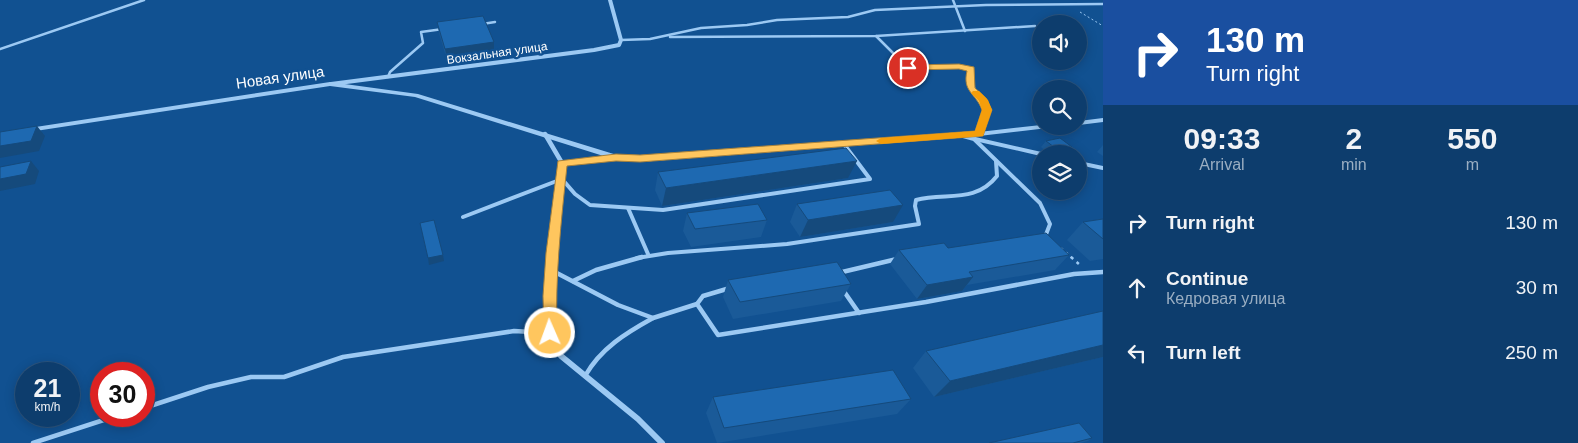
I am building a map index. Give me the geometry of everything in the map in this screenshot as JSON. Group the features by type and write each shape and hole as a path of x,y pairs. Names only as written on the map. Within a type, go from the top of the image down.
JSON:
{"street":[{"path":"610,0 621,40"},
{"name":"Вокзальная улица","path":"330,84 594,50 619,44 621,40"},
{"name":"Новая улица","path":"19,132 330,84 416,95 616,157"},
{"path":"1087,122 1103,120"},
{"path":"562,163 616,157 640,159 843,143 961,135 976,136 1032,128"},
{"path":"545,134 562,163 562,179 552,253 549,296 550,333 561,356 638,419 662,443"}],"lane":[{"path":"0,49 144,0"},
{"path":"953,0 965,31"},
{"path":"621,40 650,40 701,28 747,25 777,20 848,17 875,10 986,5 1103,4"},
{"path":"477,24 495,22"},
{"path":"660,37 876,36 1032,26"},
{"path":"388,78 390,72 423,43 421,32 449,28"},
{"path":"876,36 908,68 959,66 971,69 969,80 971,89 983,100 987,110 984,122 976,136"},
{"path":"976,136 1032,152"},
{"path":"976,136 996,160 1040,204 1046,214 1050,224 1048,231 1045,237 1037,241"},
{"path":"463,217 562,179 575,194 590,205 663,210 870,179 843,143"},
{"path":"573,281 603,266 648,254 768,246 918,224 916,200 959,196 982,191 990,186 997,176 996,160"},
{"path":"1087,165 1103,168"},
{"path":"628,208 648,254"},
{"path":"832,275 901,258"},
{"path":"551,270 618,305 653,318"},
{"path":"697,304 718,335 859,313 1086,272 1103,272"},
{"path":"838,282 859,313"},
{"path":"585,376 591,364 609,345 653,318 697,304 703,296 736,286"},
{"path":"155,404 208,387 251,377 284,377 343,357 514,331 550,333"},
{"path":"33,443 90,424"}],"path":[{"path":"1070,5 1103,26"},
{"path":"1060,248 1086,272"}],"building":[{"path":"483,16 494,42 445,49 437,22"},
{"path":"37,126 31,141 0,146 0,132"},
{"path":"1060,138 1069,145 1051,145 1046,141"},
{"path":"846,148 857,161 666,188 658,172"},
{"path":"31,161 26,174 0,179 0,167"},
{"path":"890,190 903,205 808,220 797,204"},
{"path":"758,204 767,220 695,229 687,213"},
{"path":"1103,219 1103,239 1083,222"},
{"path":"434,220 443,255 428,258 420,223"},
{"path":"1046,233 1069,255 969,272 973,277 927,285 899,250 944,243 948,248"},
{"path":"837,262 851,284 740,302 728,280"},
{"path":"1103,311 1103,345 950,381 926,351"},
{"path":"893,370 911,399 724,428 713,397"},
{"path":"1079,423 1092,438 1073,443 989,443"}],"slow traffic":[{"path":"881,141 979,134 987,110 983,100 976,93"}],"route":[{"path":"550,333 549,296 552,253 562,179 562,163 616,157 640,159 979,134 987,110 983,100 971,89 969,80 971,69 959,66 908,68"}]}
